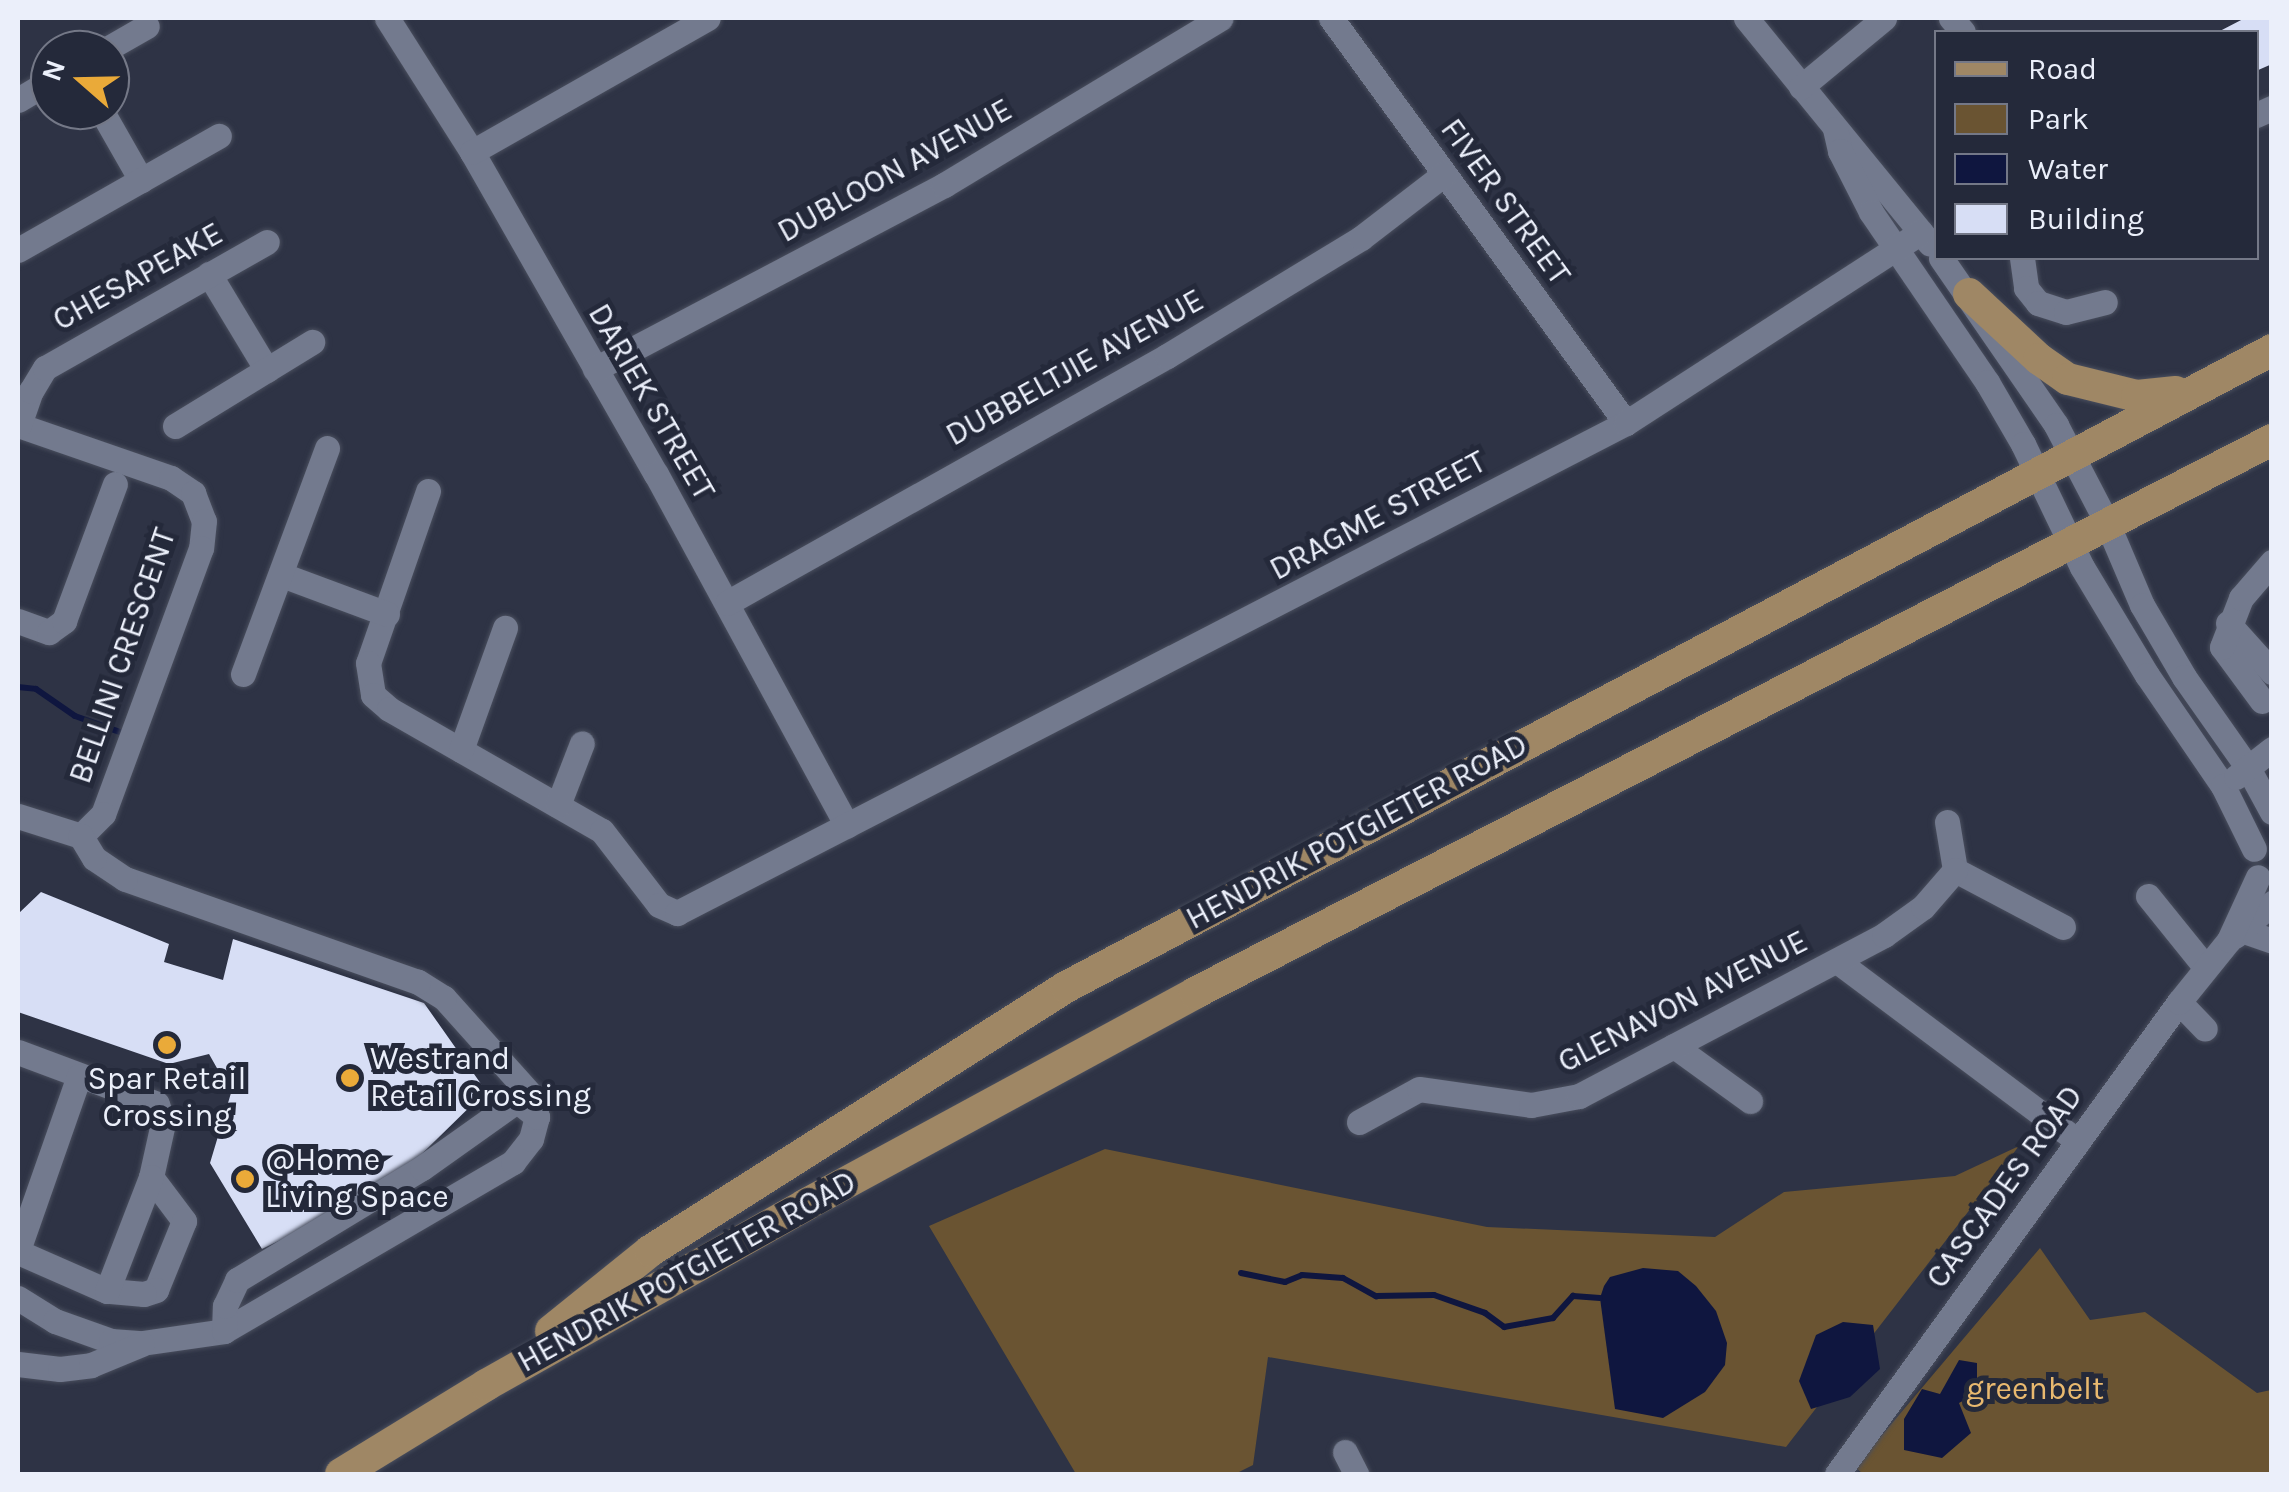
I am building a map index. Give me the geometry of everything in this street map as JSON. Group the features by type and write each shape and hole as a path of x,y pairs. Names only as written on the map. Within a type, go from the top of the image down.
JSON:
{"main road":[{"path":"1969,294 2039,359 2068,379 2137,396 2190,391"},
{"name":"HENDRIK POTGIETER ROAD","path":"486,1385 650,1251 1066,987 2272,350"},
{"name":"HENDRIK POTGIETER ROAD","path":"341,1474 486,1385 804,1205 1195,993 2272,440"}],"street":[{"name":"DARIEK STREET","path":"387,18 472,152 727,603 847,826"},
{"path":"472,152 708,18"},
{"name":"DUBLOON AVENUE","path":"595,369 944,186 1221,18"},
{"name":"FIVER STREET","path":"1332,18 1626,424"},
{"path":"1746,18 1933,247"},
{"path":"1802,87 1884,18"},
{"path":"130,36 147,26"},
{"path":"1835,128 1852,178 1895,252 1987,382 2069,543 2147,675 2263,841 2252,863 2265,881"},
{"path":"112,130 141,180"},
{"path":"18,250 219,136"},
{"name":"DUBBELTJIE AVENUE","path":"727,603 1167,356 1360,238 1444,174"},
{"name":"CHESAPEAKE","path":"18,425 30,391 45,368 267,242"},
{"name":"DRAGME STREET","path":"428,490 368,663 373,695 389,709 602,831 659,905 677,912 1626,424 1895,252 1933,247"},
{"path":"1943,260 2072,455 2151,619 2184,676 2248,768 2272,812"},
{"path":"2022,260 2026,288 2038,303 2066,312 2105,302"},
{"path":"209,274 267,370"},
{"path":"176,426 312,342"},
{"name":"BELLINI CRESCENT","path":"18,425 171,478 193,493 204,521 201,548 102,814 81,836"},
{"path":"244,674 326,448"},
{"path":"18,620 49,632 64,622 114,484"},
{"path":"2262,701 2222,647 2228,623 2246,589 2272,562"},
{"path":"282,574 387,614"},
{"path":"2228,623 2272,672"},
{"path":"460,750 506,628"},
{"path":"558,806 582,744"},
{"path":"2223,786 2272,749"},
{"path":"18,816 81,836 94,858 125,879 418,982 444,998 532,1096 537,1117 531,1139 513,1162 224,1331 142,1344 90,1366 60,1370 18,1364"},
{"path":"1947,822 1954,870 2062,927"},
{"name":"GLENAVON AVENUE","path":"1359,1122 1419,1089 1530,1105 1579,1096 1910,919 1954,870"},
{"name":"CASCADES ROAD","path":"1837,1474 2179,1002 2235,933 2265,881"},
{"path":"2148,896 2206,968"},
{"name":"CASCADES ROAD","path":"2235,933 2272,903"},
{"path":"2235,933 2272,941"},
{"path":"1838,960 2078,1140"},
{"path":"2179,1002 2205,1030"},
{"path":"1674,1046 1750,1101"},
{"path":"18,1052 157,1104 164,1123 150,1177 107,1291"},
{"path":"80,1076 18,1251 107,1291 144,1294 156,1290 184,1221 150,1177"},
{"path":"224,1331 226,1306 237,1280 390,1189 512,1104 520,1104 537,1117"},
{"path":"18,1298 55,1321 91,1335 142,1344"}],"green space":[{"path":"2019,1146 1786,1447 1268,1357 1253,1465 1235,1474 1076,1474 929,1226 1105,1149 1487,1227 1715,1237 1784,1192 1955,1176"},
{"name":"greenbelt","path":"2040,1248 2090,1320 2145,1312 2257,1393 2271,1390 2271,1474 1863,1474 1855,1467"}],"water":[{"path":"1643,1268 1678,1271 1696,1286 1716,1311 1727,1343 1725,1365 1705,1392 1663,1418 1615,1409 1600,1298 1610,1277"},
{"path":"1843,1322 1873,1325 1880,1369 1850,1397 1811,1409 1799,1381 1816,1335"},
{"path":"1959,1360 1977,1363 1977,1393 1959,1403 1971,1433 1942,1458 1904,1450 1904,1419 1922,1389 1940,1394"}],"building":[{"path":"2245,18 2272,20 2272,64 2259,70 2259,30 2222,30"},
{"name":"Westrand Retail Crossing","path":"41,892 169,944 164,962 223,980 233,939 424,1003 486,1091 386,1189 262,1249 210,1163 231,1093 209,1054 169,1064 18,1012 18,914"}],"waterway":[{"path":"18,687 36,689 75,716 120,732"},
{"path":"1241,1273 1285,1282 1302,1275 1343,1278 1376,1296 1434,1295 1485,1313 1504,1327 1553,1318 1573,1296 1600,1298"}],"place":[{"name":"Spar Retail Crossing","path":"167,1045"},
{"name":"Westrand Retail Crossing","path":"350,1078"},
{"name":"@Home Living Space","path":"245,1179"}]}
